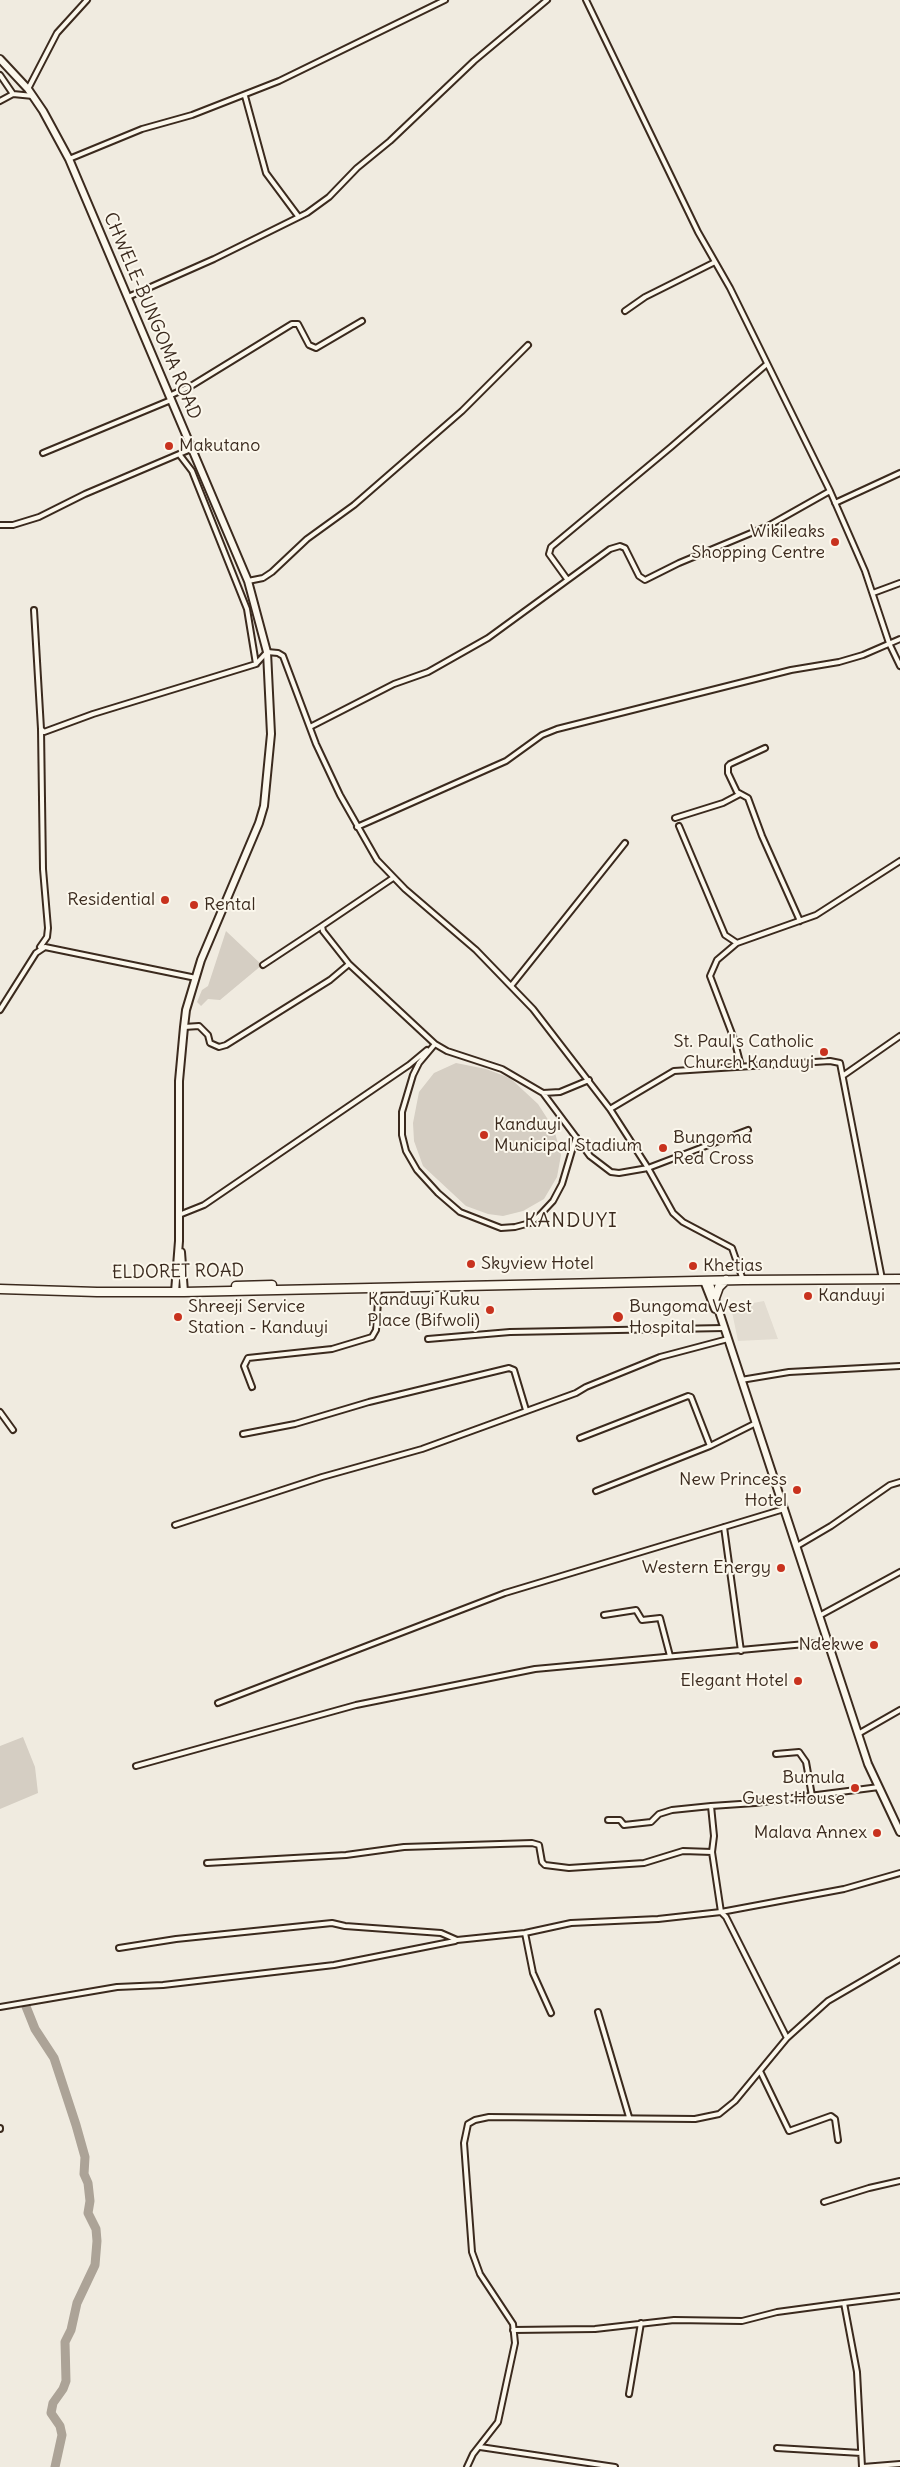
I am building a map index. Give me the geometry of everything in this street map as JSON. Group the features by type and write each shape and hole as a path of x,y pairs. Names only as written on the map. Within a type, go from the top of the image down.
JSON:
{"highway":[{"name":"ELDORET ROAD","path":"0,1288 97,1292 726,1280 900,1279"},
{"path":"715,1298 719,1287 726,1280"}],"main road":[{"name":"CHWELE-BUNGOMA ROAD","path":"0,59 28,89 69,158 248,581 267,652 271,734 264,806 259,823 212,932 196,978 184,1027 178,1123 180,1289"},
{"path":"706,1281 715,1298 720,1319"},
{"path":"706,1281 742,1380 858,1734 879,1787 900,1832"}],"street":[{"path":"28,89 57,33 87,0"},
{"path":"69,158 142,130 192,116 245,96 312,66 445,0"},
{"path":"128,297 214,259 307,213 329,197 357,168 405,128 474,61 547,0"},
{"path":"586,0 830,491 865,571 889,643 900,666"},
{"path":"0,75 13,94"},
{"path":"0,101 13,94 32,96"},
{"path":"245,96 266,173 298,216"},
{"path":"625,311 636,302 715,262"},
{"path":"43,453 170,398 292,324 298,324 309,345 316,348 362,321"},
{"path":"248,581 263,578 272,572 307,538 354,505 462,411 528,345"},
{"path":"567,579 550,554 551,547 767,364"},
{"path":"0,525 13,526 40,516 191,449"},
{"path":"179,454 192,471 204,506 247,609 256,664"},
{"path":"835,503 900,473"},
{"path":"310,727 394,684 428,672 488,638 567,579 610,550 620,546 625,548 639,576 645,580 679,563 768,526 830,491"},
{"path":"204,506 214,502"},
{"path":"873,593 900,583"},
{"path":"0,1010 47,937 48,928 43,869 41,729 34,610"},
{"path":"357,827 506,761 542,735 557,729 791,670 839,662 863,655 900,639"},
{"path":"41,729 44,732 48,731 93,714 256,664 267,652 278,653 283,656 310,727 340,795 377,860 393,878 476,950 533,1009 610,1109 648,1168 673,1213 683,1222 732,1248 736,1255 743,1280"},
{"path":"740,794 728,773 728,766 765,748"},
{"path":"675,818 723,803 740,794 744,794 748,798 762,836 800,921"},
{"path":"679,826 725,935 737,943"},
{"path":"511,986 625,842"},
{"path":"741,1066 734,1039 710,976 718,960 737,943 800,921 832,905 900,861"},
{"path":"263,965 393,878"},
{"path":"322,926 323,931 349,964 435,1044 463,1057 502,1069 543,1093 590,1156 611,1172 618,1173 648,1168 748,1130"},
{"path":"39,949 50,947 196,978"},
{"path":"184,1027 198,1026 208,1035 210,1043 219,1047 226,1045 330,980 349,964"},
{"path":"844,1075 900,1036"},
{"path":"435,1044 419,1063 413,1075 402,1112 402,1135 406,1151 417,1170 438,1194 460,1212 501,1228 514,1228 530,1223 553,1201 562,1184 576,1137"},
{"path":"179,1214 204,1206 409,1065 435,1044"},
{"path":"610,1109 674,1071 840,1062 882,1279"},
{"path":"543,1093 560,1092 589,1080"},
{"path":"252,1387 244,1366 248,1358 332,1349 372,1337 376,1330 379,1287"},
{"path":"428,1339 510,1332 724,1328"},
{"path":"174,1525 322,1477 422,1449 576,1393 586,1387 660,1357 728,1339"},
{"path":"742,1380 789,1372 900,1366"},
{"path":"243,1434 295,1424 369,1402 509,1368 514,1370 526,1410"},
{"path":"580,1438 688,1396 691,1397 710,1446"},
{"path":"0,1412 13,1430"},
{"path":"596,1491 710,1446 756,1423"},
{"path":"797,1546 831,1526 890,1485 900,1482"},
{"path":"218,1702 505,1594 784,1509"},
{"path":"724,1528 741,1651"},
{"path":"819,1616 900,1572"},
{"path":"604,1615 636,1610 642,1620 660,1618 670,1656"},
{"path":"136,1766 365,1703 549,1666 741,1651 827,1642"},
{"path":"858,1734 900,1710"},
{"path":"776,1754 799,1752 804,1757 812,1796"},
{"path":"608,1820 620,1820 624,1825 651,1822 659,1814 672,1810 755,1803 879,1787"},
{"path":"711,1806 714,1836 712,1852 721,1912 726,1917 787,2038"},
{"path":"207,1863 346,1855 404,1847 532,1843 539,1845 542,1862 546,1865 569,1868 644,1863 683,1850 712,1852"},
{"path":"0,2007 117,1987 163,1985 334,1965 458,1940 525,1933 571,1923 665,1918 721,1912 844,1889 900,1873"},
{"path":"119,1948 176,1939 332,1923 345,1926 441,1933 458,1940"},
{"path":"525,1933 533,1973 551,2013"},
{"path":"467,2467 492,2432 502,2410 515,2343 509,2316 480,2274 472,2252 464,2143 468,2124 475,2120 489,2117 695,2119 718,2114 735,2101 787,2038 839,1993 900,1959"},
{"path":"598,2012 629,2117"},
{"path":"760,2071 789,2131 831,2116 834,2119 838,2140"},
{"path":"824,2202 868,2188 900,2181"},
{"path":"512,2330 595,2329 680,2319 742,2321 777,2312 900,2296"},
{"path":"844,2303 857,2372 863,2467 900,2464"},
{"path":"629,2394 641,2324"},
{"path":"480,2447 614,2467"},
{"path":"777,2448 861,2454"}],"shaded area":[{"path":"226,931 262,965 220,1000 208,999 201,1006 197,1002 202,990 208,986"},
{"name":"Kanduyi Municipal Stadium","path":"456,1063 486,1069 510,1078 538,1104 554,1129 561,1155 557,1177 544,1199 523,1211 503,1216 488,1214 466,1206 423,1166 414,1141 413,1123 419,1092 434,1073"},
{"path":"764,1301 778,1339 738,1341 731,1307"},
{"path":"23,1737 35,1767 38,1793 0,1809 0,1746"}],"waterway":[{"path":"25,2004 35,2029 54,2058 76,2125 85,2157 84,2174 88,2183 90,2201 88,2213 96,2229 97,2241 95,2265 77,2303 71,2330 65,2342 66,2381 53,2403 51,2413 60,2426 62,2435 55,2467"}],"place":[{"name":"Makutano","path":"169,446"},
{"name":"Wikileaks Shopping Centre","path":"835,542"},
{"name":"Residential","path":"165,900"},
{"name":"Rental","path":"194,905"},
{"name":"St. Paul's Catholic Church Kanduyi","path":"824,1052"},
{"name":"Kanduyi Municipal Stadium","path":"484,1135"},
{"name":"Bungoma Red Cross","path":"663,1148"},
{"name":"Skyview Hotel","path":"471,1264"},
{"name":"Khetias","path":"693,1266"},
{"name":"Kanduyi","path":"808,1296"},
{"name":"Kanduyi Kuku Place (Bifwoli)","path":"490,1310"},
{"name":"Shreeji Service Station - Kanduyi","path":"178,1317"},
{"name":"Bungoma West Hospital","path":"618,1317"},
{"name":"New Princess Hotel","path":"797,1490"},
{"name":"Western Energy","path":"781,1568"},
{"name":"Ndekwe","path":"874,1645"},
{"name":"Elegant Hotel","path":"798,1681"},
{"name":"Bumula Guest House","path":"855,1788"},
{"name":"Malava Annex","path":"877,1833"}],"district":[{"name":"KANDUYI","path":"571,1221"}]}
